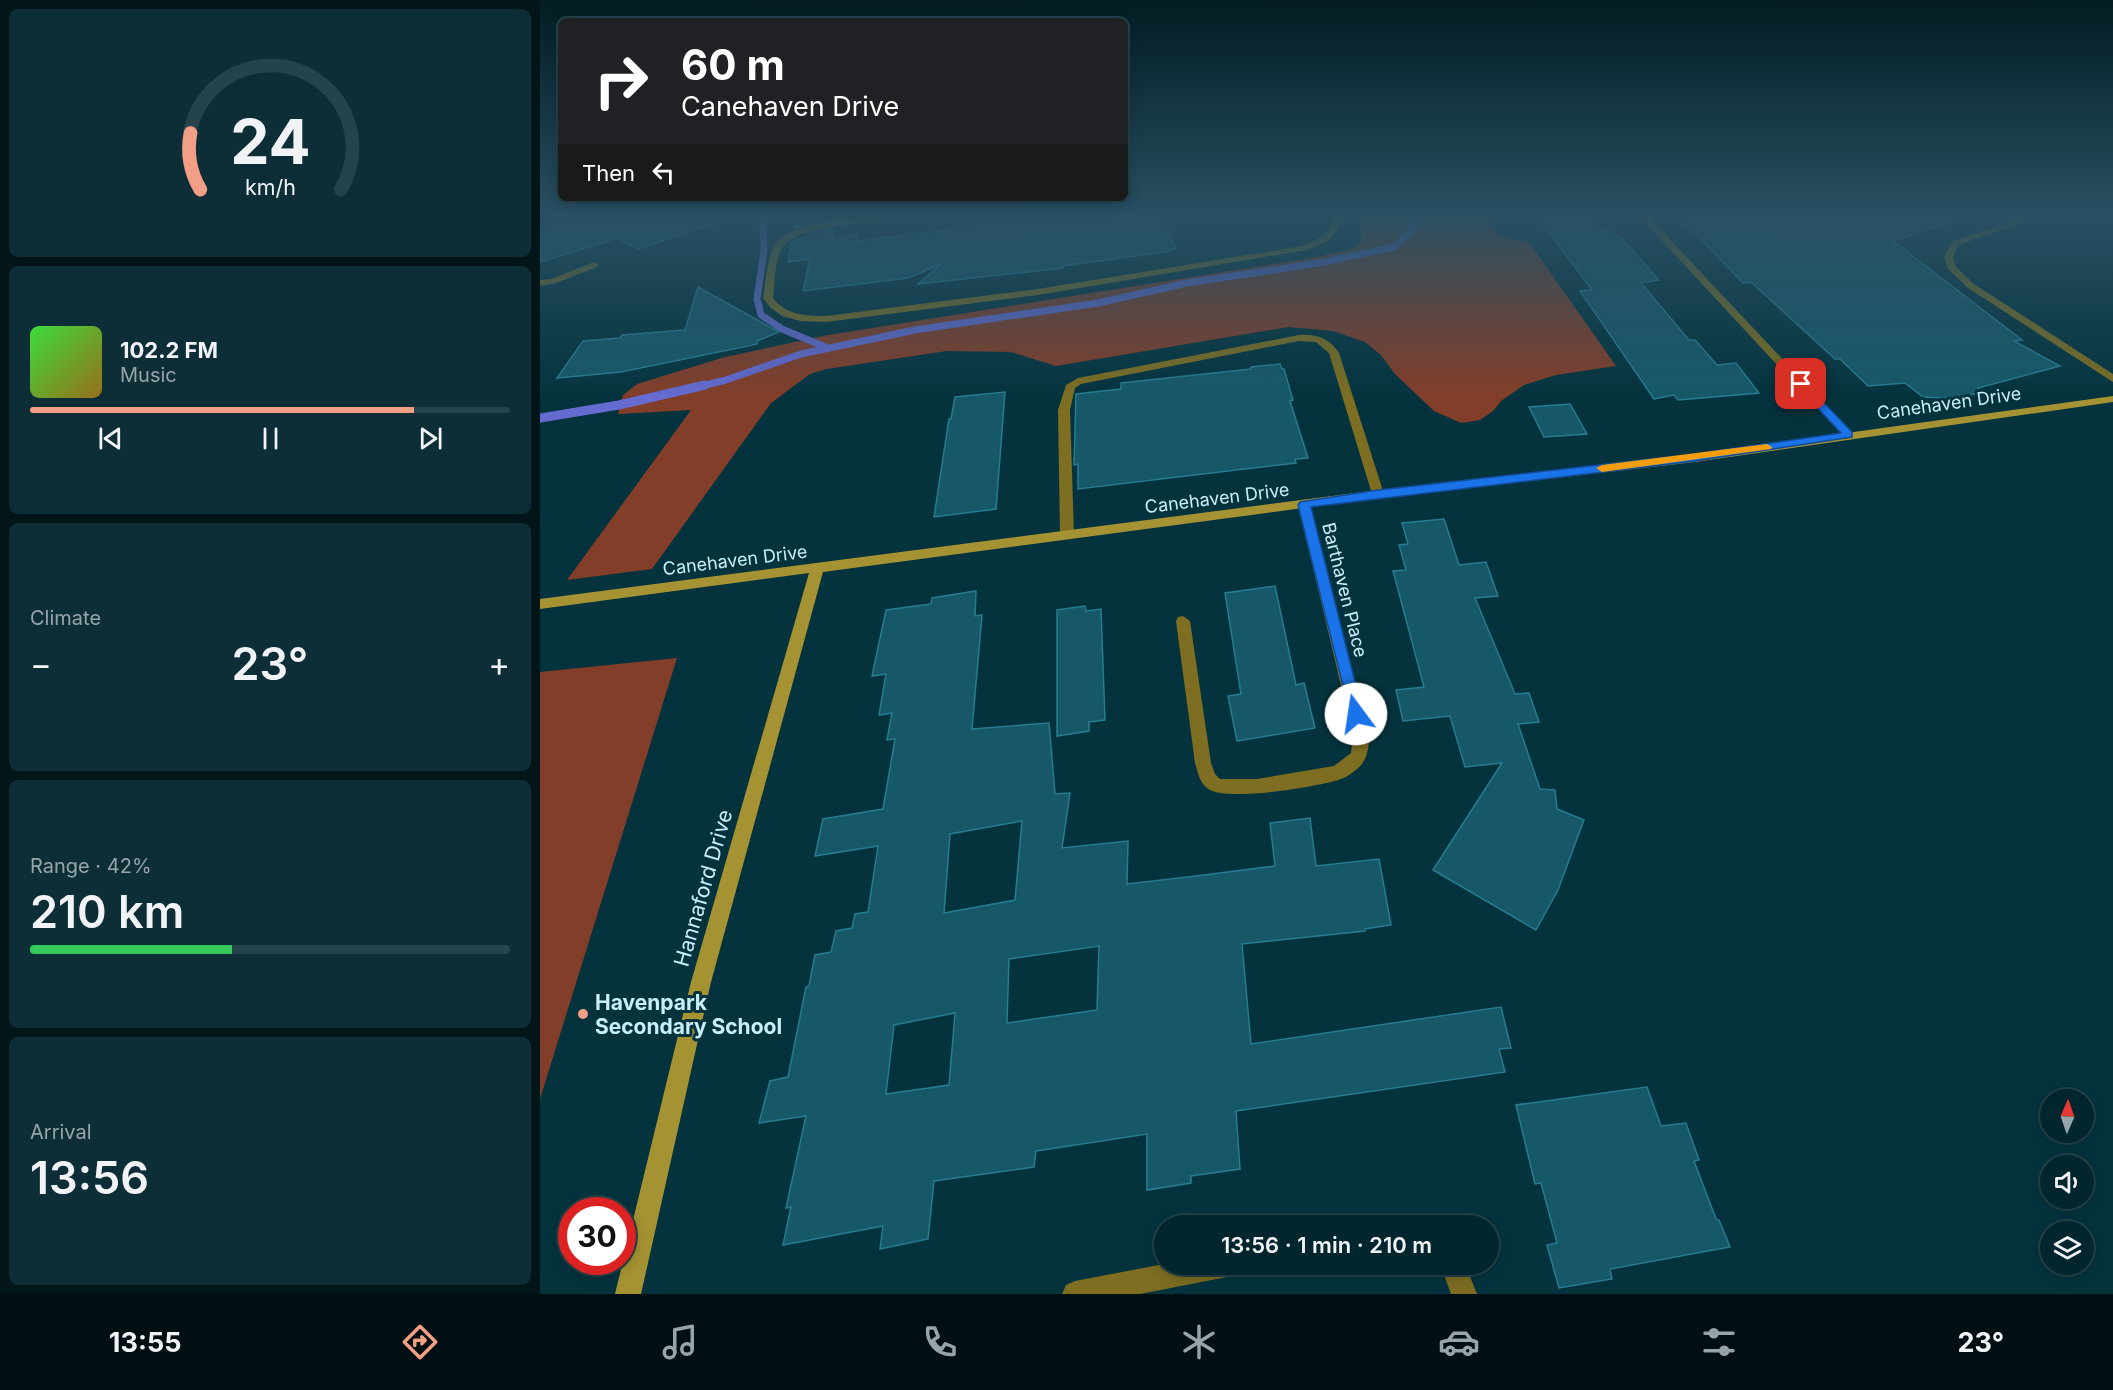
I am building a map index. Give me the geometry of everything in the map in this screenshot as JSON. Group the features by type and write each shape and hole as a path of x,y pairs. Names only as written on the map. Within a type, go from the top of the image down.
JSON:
{"street":[{"path":"540,283 565,276"},
{"path":"772,276 768,298 774,308 805,319 826,319 1131,276"},
{"path":"1700,276 1848,435"},
{"path":"1960,276 1971,286 2113,379"},
{"path":"1067,535 1064,410 1070,387 1078,381 1299,338 1328,343 1334,353 1378,494"},
{"name":"Canehaven Drive","path":"540,604 1378,494 1695,458 2113,399"},
{"name":"Barthaven Place","path":"1183,621 1203,763 1208,778 1218,787 1237,789 1338,773 1353,764 1362,751 1361,736 1304,505"},
{"name":"Hannaford Drive","path":"628,1294 701,982 817,568"},
{"path":"1075,1294 1174,1275"},
{"path":"1456,1275 1464,1294"}],"shaded area":[{"path":"1195,276 1553,276 1616,366 1556,375 1524,385 1480,420 1461,423 1434,411 1395,374 1381,355 1365,342 1333,331 1289,327 1056,366 1011,352 947,351 826,369 810,374 771,403 652,569 567,580 691,410 618,414 623,395 637,384 725,357 828,335"},
{"path":"677,658 540,1099 540,672"}],"building":[{"path":"806,276 912,276 908,278 803,291"},
{"path":"927,276 987,276 918,284"},
{"path":"1582,276 1656,276 1659,280 1641,283 1689,340 1695,340 1717,365 1736,363 1759,393 1678,400 1674,395 1654,399 1580,291 1592,290"},
{"path":"1737,276 1939,276 2022,340 2014,341 2060,366 1978,388 1984,393 1944,398 1923,397 1905,383 1868,386 1751,282 1743,283"},
{"path":"698,287 779,332 757,341 757,344 743,347 621,372 557,378 583,341 685,330"},
{"path":"1280,364 1284,369 1293,400 1290,401 1308,458 1295,459 1296,463 1078,489 1078,464 1074,465 1076,394 1121,389 1121,383"},
{"path":"1005,392 996,509 934,517 949,419 951,419 955,397"},
{"path":"1570,404 1587,434 1544,437 1529,407"},
{"path":"1444,519 1459,565 1486,562 1498,596 1475,598 1515,694 1529,693 1539,722 1518,724 1540,789 1555,790 1557,809 1584,820 1558,890 1536,930 1433,870 1502,763 1465,767 1450,716 1403,721 1396,690 1424,687 1393,571 1406,570 1399,545 1408,544 1402,523"},
{"path":"1275,586 1296,685 1304,683 1315,728 1237,741 1228,696 1241,694 1225,593"},
{"path":"976,591 975,616 982,615 972,729 1049,723 1055,794 1070,793 1062,848 1128,841 1127,884 1196,876 1275,866 1270,823 1310,818 1316,866 1379,859 1391,925 1365,929 1365,931 1242,944 1251,1044 1501,1007 1511,1048 1499,1049 1505,1072 1236,1111 1240,1169 1191,1176 1191,1183 1147,1190 1147,1134 1036,1151 1034,1167 934,1181 928,1239 880,1249 883,1226 783,1245 791,1207 786,1208 806,1116 759,1123 770,1081 788,1077 806,987 809,986 815,955 831,952 836,931 852,928 855,914 868,912 878,846 815,856 823,819 883,809 895,739 887,740 892,713 879,715 886,674 872,676 886,610 931,604 932,598","holes":["1022,821 1015,900 944,913 950,834","1099,946 1097,1010 1007,1023 1009,959","955,1013 949,1085 886,1094 894,1025"]},
{"path":"1085,606 1086,611 1101,609 1105,720 1089,722 1089,731 1057,736 1057,610"},
{"path":"1647,1087 1661,1126 1686,1123 1699,1160 1694,1161 1716,1219 1719,1220 1730,1247 1610,1269 1612,1279 1559,1288 1547,1245 1557,1243 1541,1183 1535,1184 1516,1105"}],"waterway":[{"path":"760,276 757,299 761,315 782,329 828,348"},
{"path":"698,387 726,380 801,354 915,330 1098,303 1187,283 1231,276"},
{"path":"540,418 619,405 705,385"}],"slow traffic":[{"path":"1602,468 1695,458 1767,447"}],"place":[{"name":"Havenpark Secondary School","path":"583,1014"}],"route":[{"path":"1356,714 1304,505 1378,494 1695,458 1848,435 1801,384"}]}
